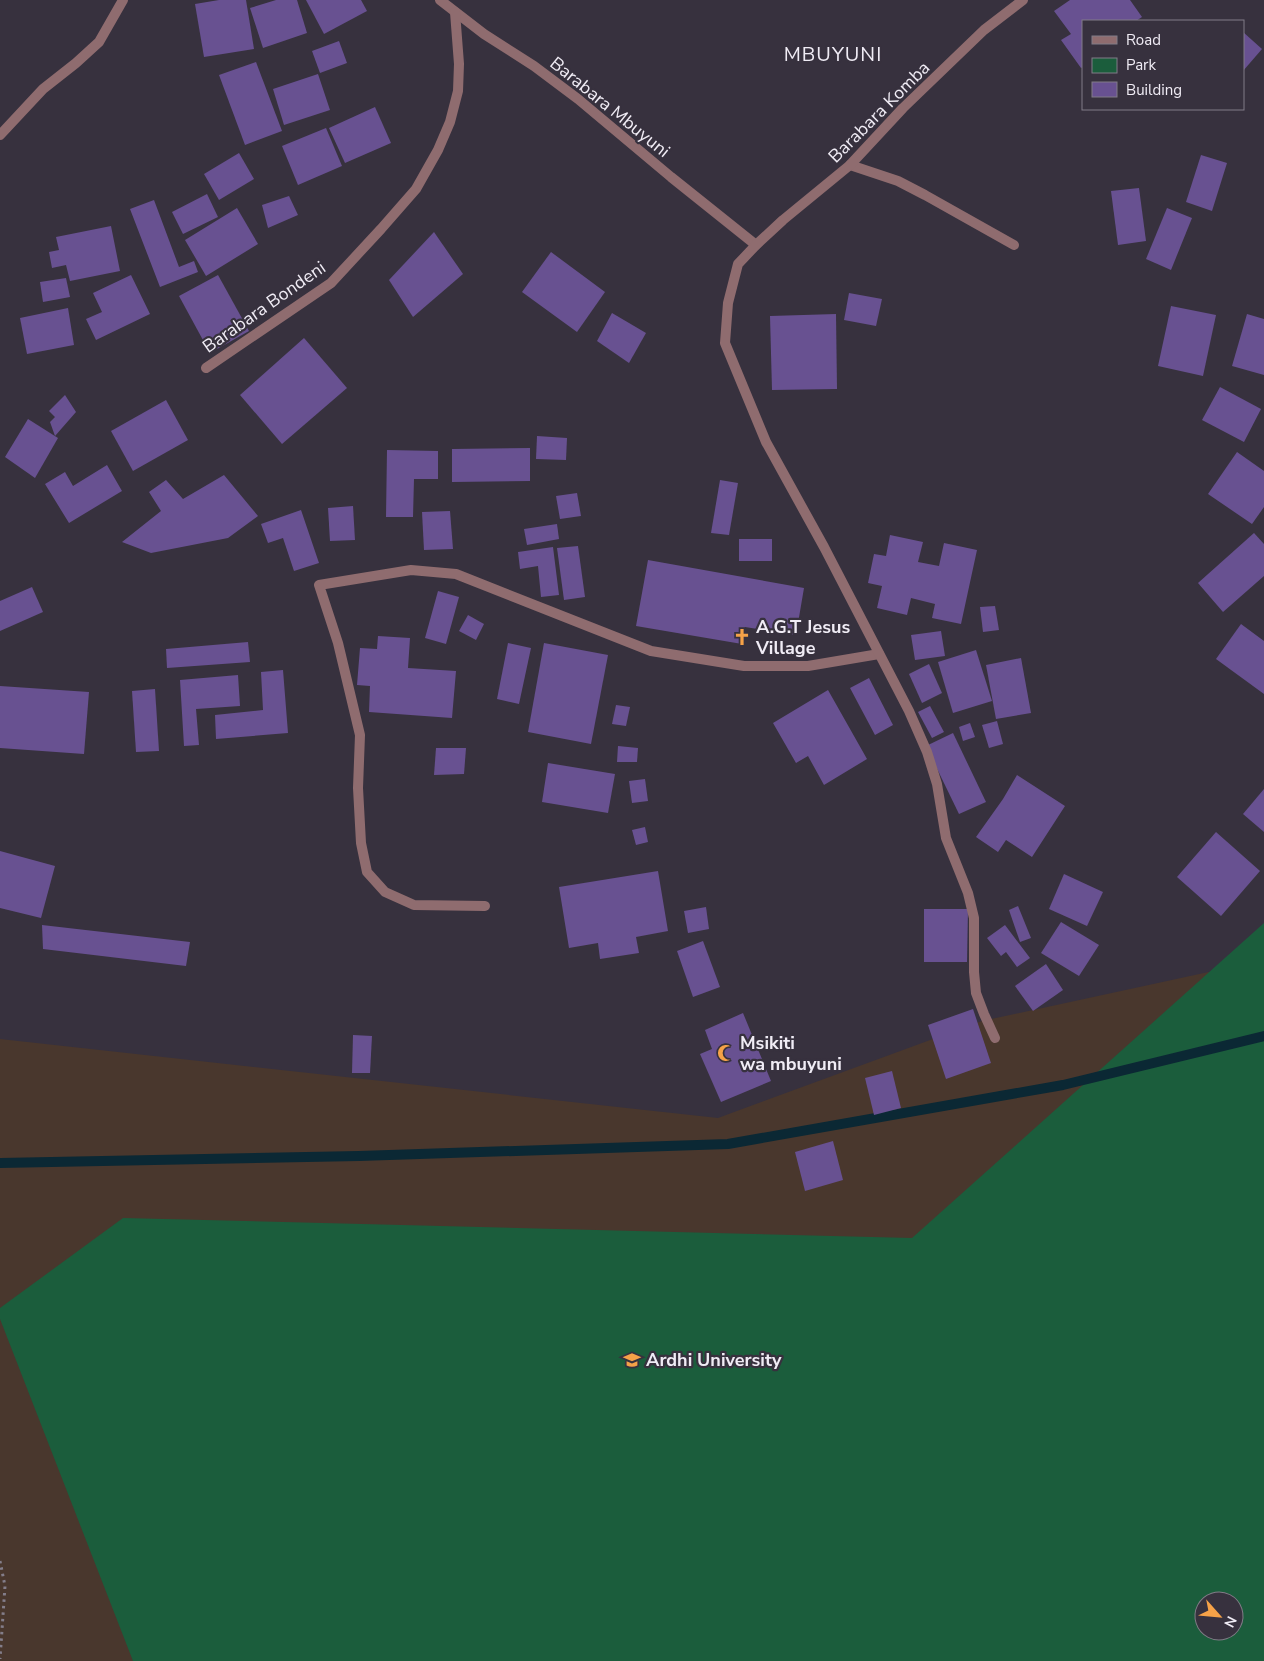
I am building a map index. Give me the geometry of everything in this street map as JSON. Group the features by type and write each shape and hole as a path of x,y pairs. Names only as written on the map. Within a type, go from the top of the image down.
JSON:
{"street":[{"path":"0,135 43,89 99,42 123,0"},
{"name":"Barabara Mbuyuni","path":"440,0 578,99 756,245"},
{"name":"Barabara Komba","path":"996,1038 976,993 974,918 968,893 946,838 937,784 927,752 910,711 824,547 766,442 724,343 728,303 738,264 756,245 850,165 903,108 984,30 1023,0"},
{"name":"Barabara Bondeni","path":"206,368 331,283 416,189 438,150 450,122 458,91 460,64 455,12"},
{"path":"850,165 898,181 1014,245"},
{"path":"485,906 414,905 385,892 367,872 361,843 358,788 360,735 338,643 319,584 411,570 456,574 651,651 744,666 808,666 879,654"}],"path":[{"path":"0,1562 5,1586 0,1659"}],"shaded area":[{"name":"Ardhi University","path":"1264,960 1264,1661 0,1661 0,1039 718,1118 982,1021"}],"green space":[{"name":"Ardhi University","path":"1264,923 1264,1661 133,1661 0,1319 0,1308 123,1218 912,1238"}],"building":[{"path":"219,0 246,0 254,49 204,57 195,4"},
{"path":"276,0 297,0 307,33 263,48 250,8"},
{"path":"306,0 361,0 367,11 324,34"},
{"path":"1070,0 1130,0 1142,17 1138,20 1082,20 1081,68 1061,40 1071,34 1054,11"},
{"path":"1244,33 1262,49 1244,70"},
{"path":"339,41 347,63 320,73 312,51"},
{"path":"256,62 282,131 245,145 219,75"},
{"path":"318,74 330,110 284,125 273,89"},
{"path":"375,107 391,143 345,163 329,128"},
{"path":"326,128 342,166 298,185 282,146"},
{"path":"239,153 254,179 219,200 204,174"},
{"path":"1201,155 1227,163 1212,211 1186,202"},
{"path":"1139,188 1146,241 1118,245 1111,191"},
{"path":"207,194 218,217 183,234 172,212"},
{"path":"289,196 298,215 268,228 262,205"},
{"path":"154,200 179,267 194,261 198,272 160,287 130,209"},
{"path":"237,208 258,244 206,276 185,240"},
{"path":"1167,208 1192,218 1171,270 1146,259"},
{"path":"111,226 120,271 70,281 66,265 52,268 49,252 59,250 56,237"},
{"path":"434,232 463,274 413,317 389,280"},
{"path":"551,252 605,292 577,332 522,292"},
{"path":"131,275 150,314 96,340 86,319 102,312 93,293"},
{"path":"218,275 249,331 210,353 179,296"},
{"path":"66,278 70,297 43,302 40,282"},
{"path":"849,293 882,299 876,326 844,320"},
{"path":"1171,306 1216,315 1203,376 1158,366"},
{"path":"68,308 74,345 27,354 20,318"},
{"path":"612,313 646,333 629,363 597,341"},
{"path":"836,314 837,389 772,390 770,316"},
{"path":"1247,314 1264,319 1264,375 1232,366"},
{"path":"304,338 347,388 282,444 240,395"},
{"path":"1220,387 1261,409 1244,442 1202,420"},
{"path":"65,395 76,412 55,436 50,422 55,417 49,411"},
{"path":"166,400 188,440 133,471 111,431"},
{"path":"28,419 58,438 35,478 5,457"},
{"path":"537,436 567,438 566,460 536,459"},
{"path":"530,448 530,481 452,482 452,449"},
{"path":"387,450 438,451 438,479 414,479 413,517 386,517"},
{"path":"1237,452 1264,471 1264,507 1252,524 1208,494"},
{"path":"107,465 122,491 69,523 45,484 65,472 73,486"},
{"path":"224,475 258,516 228,538 151,553 122,542 161,511 149,492 166,480 183,499"},
{"path":"720,480 738,483 729,535 711,533"},
{"path":"577,493 581,516 560,519 556,496"},
{"path":"353,506 355,540 330,541 328,508"},
{"path":"301,510 319,563 294,571 283,538 268,543 261,524"},
{"path":"450,511 453,549 424,550 422,512"},
{"path":"557,524 559,539 527,545 524,529"},
{"path":"1254,533 1264,544 1264,576 1223,612 1198,583"},
{"path":"890,535 923,542 918,562 939,566 944,543 977,550 961,624 932,618 935,604 911,598 907,615 877,608 882,586 868,583 874,554 886,556"},
{"path":"739,539 772,539 772,561 739,561"},
{"path":"578,546 585,597 564,600 557,548"},
{"path":"553,547 559,595 541,597 538,566 520,569 518,552"},
{"path":"648,560 804,588 796,635 745,627 742,644 636,626"},
{"path":"32,587 43,612 0,631 0,601"},
{"path":"438,591 459,597 446,644 425,638"},
{"path":"995,606 999,630 983,632 980,607"},
{"path":"468,615 484,624 476,640 459,631"},
{"path":"1241,624 1264,641 1264,694 1216,659"},
{"path":"941,631 945,656 915,660 911,635"},
{"path":"378,636 410,638 408,668 456,671 452,718 369,712 370,686 357,685 360,648 377,649"},
{"path":"248,642 250,662 167,668 166,649"},
{"path":"508,643 531,648 519,704 497,699"},
{"path":"544,643 608,655 591,744 528,732"},
{"path":"976,650 992,701 953,713 938,662"},
{"path":"1021,658 1031,713 996,719 986,665"},
{"path":"929,664 942,693 922,703 909,674"},
{"path":"283,670 288,733 216,739 215,715 263,710 261,672"},
{"path":"238,675 240,706 196,709 199,745 184,746 180,680"},
{"path":"869,678 893,725 875,735 850,688"},
{"path":"0,686 89,692 84,754 0,748"},
{"path":"155,689 159,751 136,752 132,691"},
{"path":"828,690 867,759 824,785 808,756 796,763 773,723"},
{"path":"616,705 630,707 626,726 612,724"},
{"path":"930,706 944,732 932,738 918,712"},
{"path":"997,721 1003,744 989,748 982,725"},
{"path":"970,723 975,737 963,741 959,727"},
{"path":"953,733 986,802 959,814 926,746"},
{"path":"618,746 638,748 637,762 617,762"},
{"path":"436,748 466,748 464,774 434,775"},
{"path":"548,763 615,774 608,813 542,802"},
{"path":"1017,775 1065,806 1032,857 1006,840 998,852 976,837 1003,799"},
{"path":"645,779 648,801 632,803 629,781"},
{"path":"1264,789 1264,832 1243,814"},
{"path":"645,827 648,842 636,845 632,830"},
{"path":"1216,832 1260,871 1221,916 1177,877"},
{"path":"0,851 55,866 41,918 0,908"},
{"path":"658,871 668,931 636,937 639,953 600,959 598,943 569,948 559,887"},
{"path":"1064,874 1103,892 1087,926 1049,909"},
{"path":"1018,906 1031,938 1020,942 1009,910"},
{"path":"706,907 709,929 688,933 684,911"},
{"path":"924,909 968,909 967,962 924,962"},
{"path":"1061,922 1099,945 1079,976 1041,953"},
{"path":"42,925 190,942 186,966 43,949"},
{"path":"1005,925 1030,958 1017,967 1006,952 1001,956 987,938"},
{"path":"703,941 720,987 693,997 677,951"},
{"path":"1046,964 1063,990 1033,1011 1015,986"},
{"path":"973,1009 991,1063 946,1079 928,1025"},
{"path":"743,1013 771,1081 721,1102 700,1054 712,1049 705,1030"},
{"path":"353,1035 372,1036 370,1073 352,1073"},
{"path":"892,1071 901,1108 874,1115 865,1078"},
{"path":"833,1141 843,1180 805,1191 795,1152"}],"waterway":[{"path":"0,1163 359,1156 728,1144 1063,1085 1264,1036"}],"place":[{"name":"A.G.T Jesus Village","path":"742,637"},
{"name":"Msikiti wa mbuyuni","path":"726,1053"},
{"name":"Ardhi University","path":"632,1360"}],"district":[{"name":"MBUYUNI","path":"833,54"}]}
